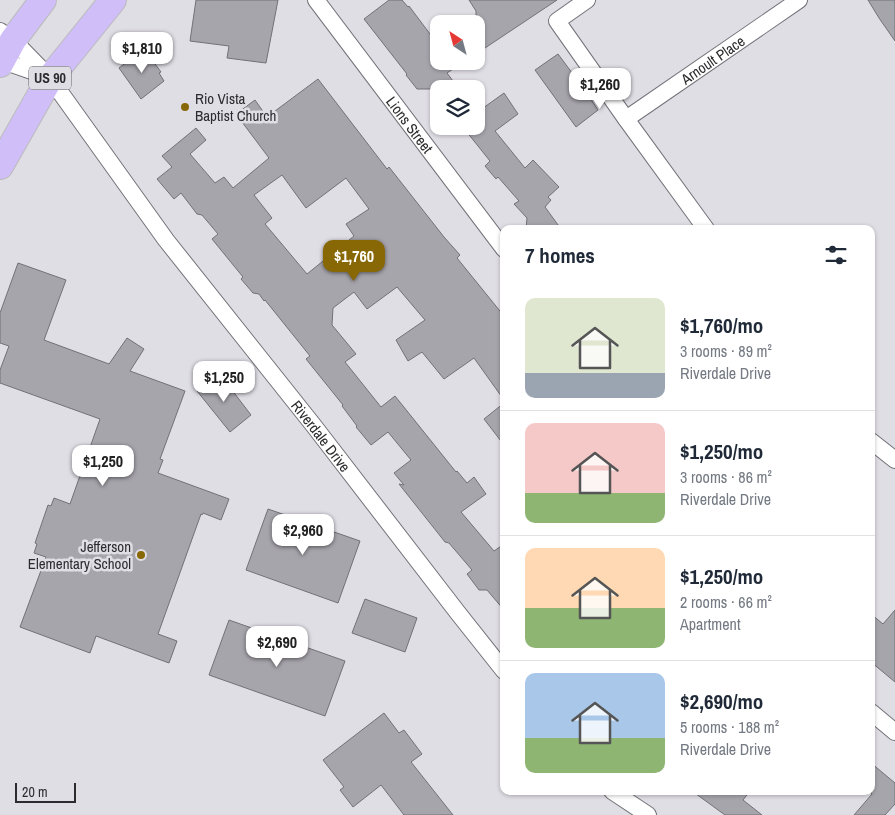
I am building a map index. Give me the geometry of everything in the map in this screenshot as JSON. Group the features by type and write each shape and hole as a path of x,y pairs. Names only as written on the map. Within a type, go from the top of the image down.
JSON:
{"main road":[{"path":"3,51 43,0"},
{"name":"US 90","path":"0,166 50,78 113,0"}],"street":[{"name":"Lions Street","path":"316,0 500,244"},
{"path":"586,0 557,20 703,225"},
{"name":"Arnoult Place","path":"626,119 799,0"},
{"path":"3,51 50,78"},
{"name":"Riverdale Drive","path":"3,51 50,78 166,240 314,426 500,666"},
{"path":"875,444 895,460"},
{"path":"875,715 895,732"},
{"path":"618,795 648,815"}],"building":[{"path":"196,0 278,0 266,63 227,58 229,46 190,41"},
{"path":"389,0 402,0 409,6 430,34 430,70 452,70 447,73 452,80 430,80 430,89 417,89 364,19"},
{"path":"469,0 557,0 485,48 485,15 476,15 476,11"},
{"path":"868,0 895,0 895,41 879,18"},
{"path":"144,49 161,72 159,73 164,81 141,99 119,68"},
{"path":"558,54 598,110 576,127 535,70"},
{"path":"318,79 387,169 389,167 460,255 457,258 500,311 500,394 474,358 444,379 422,352 408,361 396,340 425,320 397,287 367,309 354,292 333,308 332,325 356,354 345,362 381,407 395,396 456,472 467,483 474,477 486,494 461,512 494,551 500,547 500,605 487,590 479,590 467,574 472,570 449,543 445,542 399,484 404,485 394,473 411,460 388,432 371,445 356,427 343,405 306,359 310,356 265,300 259,294 253,293 241,279 243,277 212,239 218,234 202,215 197,214 181,193 174,199 157,179 172,167 162,156 196,128 206,140 190,154 215,183 224,177 233,188 269,158 236,114 255,100 267,117","holes":["282,175 306,208 346,178 369,209 346,224 354,236 307,274 265,224 272,218 254,195"]},
{"path":"504,93 518,114 495,131 525,168 533,160 559,187 548,197 551,200 545,207 558,225 526,225 527,218 514,204 519,201 498,177 496,179 485,166 490,161 469,135 485,135 485,107"},
{"path":"18,263 66,280 44,340 109,364 127,338 144,349 130,371 185,391 160,459 163,460 158,473 229,499 221,520 203,513 201,514 158,634 177,641 169,663 96,636 90,653 20,627 46,557 34,553 37,544 35,543 48,505 51,506 54,498 70,504 100,419 0,383 0,370 9,346 0,343 0,313"},
{"path":"219,373 251,415 230,432 197,391"},
{"path":"500,406 500,440 484,419"},
{"path":"268,509 360,541 338,603 246,570"},
{"path":"365,599 417,618 405,652 352,633"},
{"path":"895,610 895,682 875,665 875,617 883,624"},
{"path":"229,620 345,661 325,716 209,675"},
{"path":"384,713 399,733 404,730 422,754 411,762 453,815 404,815 381,785 353,807 340,790 344,787 323,760"},
{"path":"875,766 895,783 895,804 885,815 854,815 871,795 875,795"},
{"path":"698,795 747,795 743,800 762,815 725,815"}],"place":[{"name":"Rio Vista Baptist Church","path":"185,107"},
{"name":"Jefferson Elementary School","path":"141,555"}]}
